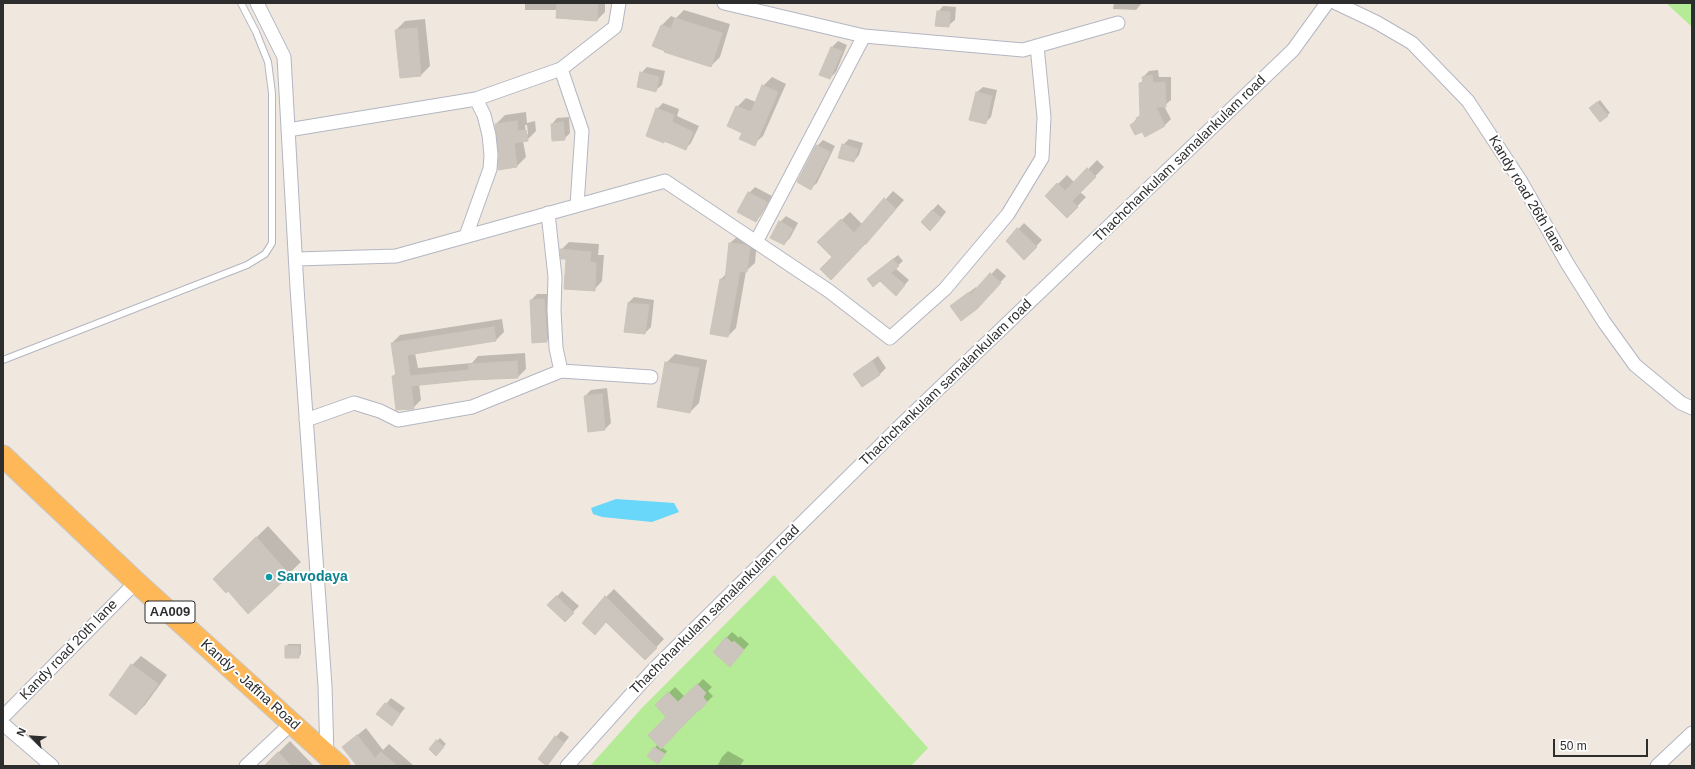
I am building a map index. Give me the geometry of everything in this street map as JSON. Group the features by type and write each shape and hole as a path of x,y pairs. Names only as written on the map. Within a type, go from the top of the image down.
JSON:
{"highway":[{"name":"Kandy - Jaffna Road","path":"3,456 136,582 333,760"}],"street":[{"path":"257,3 284,57 306,420 325,686 333,760"},
{"path":"288,130 476,99 561,69 615,27 619,3"},
{"path":"724,3 864,36 1023,50 1118,23"},
{"name":"Thachchankulam samalankulam road","path":"567,766 653,670 891,435 1293,50 1327,3"},
{"name":"Kandy road 26th lane","path":"1336,3 1376,22 1412,42 1468,101 1520,180 1567,263 1604,322 1635,365 1681,403 1692,408"},
{"path":"756,242 864,36"},
{"path":"296,259 396,256 665,180 828,290 890,338 950,284 1008,214 1042,158 1044,117 1037,46"},
{"path":"561,69 582,130 577,205"},
{"path":"466,236 490,169 491,155 489,135 484,115 476,99"},
{"path":"548,213 555,277 554,310 556,348 561,371"},
{"path":"306,420 354,403 380,411 398,420 472,407 561,371 651,377"},
{"name":"Kandy road 20th lane","path":"3,717 136,582"},
{"path":"246,766 292,723"},
{"path":"3,724 52,766"},
{"path":"1656,766 1692,733"}],"lane":[{"path":"3,360 247,265 265,254 272,243 272,93 268,62 256,32 241,3"}],"green space":[{"path":"1666,3 1692,3 1692,27"},
{"path":"774,575 928,748 911,766 590,766 641,709"}],"water":[{"path":"616,499 674,503 679,512 652,522 602,517 593,514 591,508"}],"building":[{"path":"557,3 598,3 597,21 556,18"},
{"path":"937,11 950,12 949,27 935,26"},
{"path":"675,18 722,33 711,67 664,52 665,51 652,46 661,25 671,29"},
{"path":"417,28 421,76 400,78 395,30"},
{"path":"831,47 842,51 830,79 819,75"},
{"path":"640,72 659,77 656,92 637,87"},
{"path":"1152,75 1153,83 1165,82 1166,107 1156,107 1165,126 1145,137 1142,132 1135,135 1130,125 1137,121 1136,118 1140,116 1139,83 1143,83 1142,77"},
{"path":"762,85 778,92 755,146 739,139 742,133 727,126 736,106 751,112"},
{"path":"976,92 992,96 986,124 969,120"},
{"path":"1597,102 1608,116 1600,122 1589,108"},
{"path":"656,108 674,115 672,122 693,132 686,150 664,141 664,143 646,136"},
{"path":"517,121 518,131 526,130 528,141 514,143 517,167 498,170 499,154 495,124"},
{"path":"563,122 565,140 552,141 551,124"},
{"path":"842,144 858,149 854,162 838,158"},
{"path":"816,145 830,152 811,190 797,182"},
{"path":"1087,168 1096,177 1072,201 1078,207 1067,218 1045,196 1057,183 1065,191"},
{"path":"748,192 767,202 756,222 737,212"},
{"path":"884,198 896,209 866,244 831,280 820,269 832,257 817,242 841,219 854,233"},
{"path":"932,210 941,218 930,231 921,222"},
{"path":"779,221 793,229 784,245 770,238"},
{"path":"1017,228 1037,247 1024,260 1006,241"},
{"path":"729,243 746,245 750,248 747,272 740,271 728,337 710,334 720,279 725,280"},
{"path":"560,249 591,252 590,262 596,263 595,291 564,289 566,259 561,259"},
{"path":"893,259 899,266 891,273 905,285 896,296 880,281 873,287 867,279"},
{"path":"990,273 1001,283 977,309 961,321 950,306 969,292 971,294"},
{"path":"544,299 547,342 532,343 530,300"},
{"path":"628,303 649,305 645,334 624,332"},
{"path":"494,327 496,341 407,355 410,376 469,370 469,364 517,361 518,378 470,380 411,386 414,409 396,410 392,376 396,376 391,343"},
{"path":"872,361 880,375 862,387 853,374"},
{"path":"665,362 699,368 690,413 657,407"},
{"path":"602,394 605,430 588,432 584,396"},
{"name":"Sarvodaya","path":"256,537 290,575 248,614 228,591 226,593 213,579"},
{"path":"556,596 574,613 565,622 547,605"},
{"path":"605,596 657,648 645,660 606,622 595,635 582,623"},
{"path":"726,637 732,643 734,641 744,650 730,667 713,652"},
{"path":"285,646 299,646 299,658 285,658"},
{"path":"131,664 158,684 136,715 109,695"},
{"path":"697,684 706,693 703,697 707,702 661,749 648,735 666,717 655,705 668,692 678,702"},
{"path":"385,703 400,714 392,726 376,714"},
{"path":"357,735 375,758 381,752 397,766 357,766 342,747"},
{"path":"555,736 564,743 547,766 538,759"},
{"path":"436,740 444,747 436,756 429,749"},
{"path":"654,747 665,754 658,764 647,756"},
{"path":"278,752 291,766 264,766"}],"place":[{"name":"Sarvodaya","path":"269,577"}]}
